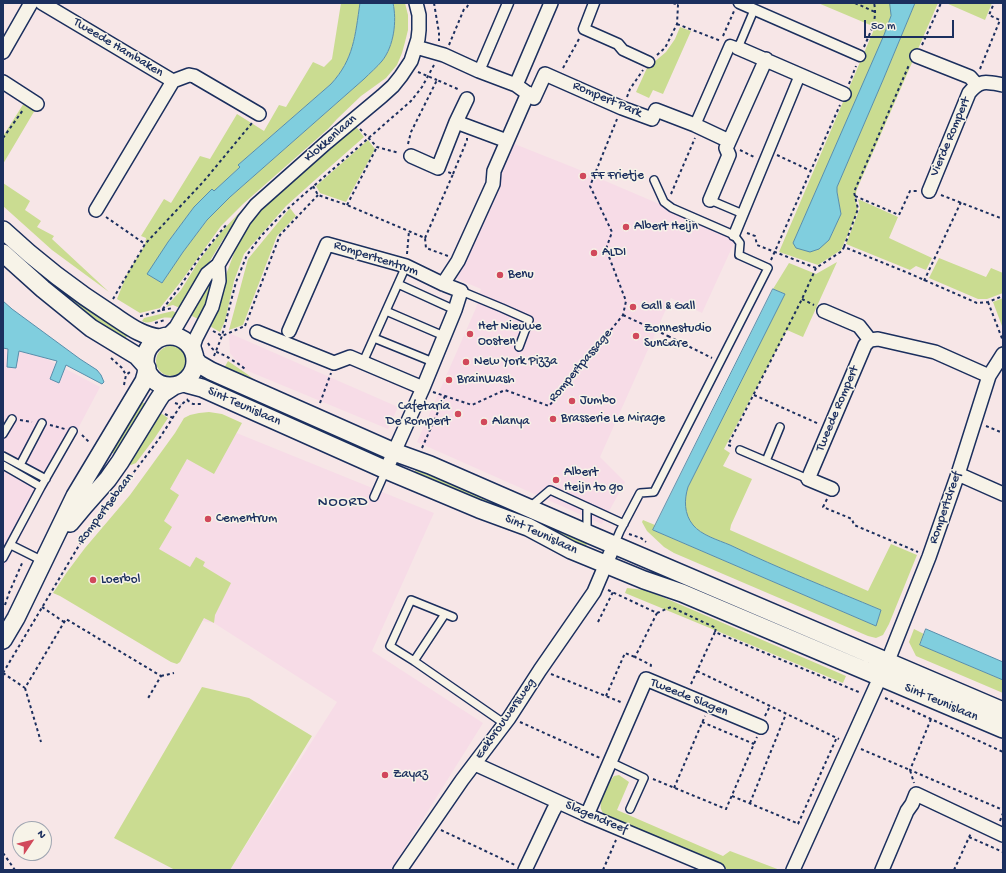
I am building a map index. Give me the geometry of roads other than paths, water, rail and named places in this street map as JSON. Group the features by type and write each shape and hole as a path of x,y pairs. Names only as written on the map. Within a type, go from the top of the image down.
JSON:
{"street":[{"path":"3,52 31,3"},
{"name":"Tweede Hambaken","path":"42,3 173,81"},
{"name":"Klokkenlaan","path":"163,338 176,327 207,274 218,265 244,220 256,205 393,86 411,61 416,46 419,30 419,15 416,3"},
{"path":"479,71 508,3"},
{"path":"516,86 551,3"},
{"path":"594,3 584,29 618,44 623,50 649,62"},
{"path":"737,6 754,10 860,56"},
{"path":"697,126 729,44 844,94"},
{"path":"416,46 516,86 528,93 494,171 493,184 458,260 443,284"},
{"name":"Vierde Rompert","path":"917,56 973,81 1003,85"},
{"path":"710,200 729,155 726,148 728,142 766,59"},
{"name":"Rompert Park","path":"528,93 534,98 545,74 622,108 652,119 656,110 697,126 728,142"},
{"name":"Tweede Hambaken","path":"96,210 173,81 188,75 194,76 260,114"},
{"path":"735,232 800,75"},
{"name":"Vierde Rompert","path":"928,191 973,81"},
{"path":"3,82 34,102"},
{"path":"408,155 438,168 459,123 467,99"},
{"path":"459,123 507,141"},
{"path":"3,230 55,275 102,308 134,329 149,336 163,338"},
{"name":"Rompertcentrum","path":"287,337 327,244 406,266 461,291"},
{"path":"3,253 43,289 91,328 118,354 137,356 141,369 157,382 165,385 178,384 188,379 195,366 195,356 192,349 184,340 172,336 163,338 153,343 148,350 141,369"},
{"name":"Klokkenlaan","path":"195,356 194,344 212,307 219,281 218,265"},
{"path":"386,470 423,388 455,310 461,291"},
{"path":"824,311 859,326 870,340 878,339 935,352 989,376"},
{"path":"257,332 287,337 334,363 350,357 423,388"},
{"name":"Tweede Rompert","path":"808,479 865,345 870,340"},
{"name":"Rompertdreef","path":"887,662 929,557 958,474 989,376 1003,354"},
{"name":"Sint Teunislaan","path":"195,356 199,364 211,371 394,452 416,460 1003,711"},
{"name":"Rompertsebaan","path":"3,640 16,618 75,496 140,388 146,374 141,369"},
{"name":"Sint Teunislaan","path":"178,384 188,384 202,388 386,470 479,509 528,527 571,550 644,580 682,593 1003,729"},
{"name":"Rompertsebaan","path":"45,556 84,504 108,479 162,394 178,384"},
{"path":"958,474 1003,494"},
{"path":"808,479 832,489"},
{"name":"Eekbrouwersweg","path":"400,870 462,780 507,721 540,670 587,603 598,585 614,545"},
{"path":"793,870 887,662"},
{"name":"Tweede Slagen","path":"587,815 646,679 760,727"},
{"name":"Slagendreef","path":"475,764 587,815 718,870"},
{"path":"882,870 906,811 912,804 916,794 1003,835"},
{"path":"525,870 558,802"}],"lane":[{"path":"729,44 754,10"},
{"path":"614,545 640,493 654,492 768,268 739,255 740,243 735,232 672,208 664,202 654,180"},
{"path":"710,200 743,214"},
{"path":"363,362 406,266"},
{"path":"398,284 455,310"},
{"path":"461,291 529,320 519,347"},
{"path":"386,311 444,336"},
{"path":"374,338 433,362"},
{"path":"3,434 12,419"},
{"path":"20,465 42,423"},
{"path":"766,461 780,428"},
{"path":"3,558 73,431"},
{"path":"740,450 808,479"},
{"path":"3,456 46,479"},
{"path":"3,465 41,487"},
{"path":"374,498 386,470"},
{"path":"528,508 550,490 624,524"},
{"path":"587,507 587,534"},
{"path":"10,545 45,556"},
{"path":"453,617 411,600 390,646 507,721"},
{"path":"414,661 445,614"},
{"path":"610,762 644,778 630,809"}],"water":[{"path":"360,3 393,3 395,18 394,33 386,55 382,61 364,79 230,197 207,220 162,283 147,274 194,207 212,189 214,191 240,167 238,165 331,84 339,75 349,56 355,37"},
{"path":"890,3 915,3 837,187 841,214 829,240 819,249 810,252 796,248 793,243 884,35 891,16"},
{"path":"773,289 785,294 688,487 685,502 686,512 696,529 705,534 787,571 881,610 876,626 653,530"},
{"path":"3,301 97,370 104,382 102,384 66,365 59,383 50,379 57,361 19,351 16,368 7,367 8,349 3,348"},
{"path":"926,629 1003,662 1003,680 920,645"}],"place":[{"name":"FF Frietje","path":"583,176"},
{"name":"Albert Heijn","path":"626,227"},
{"name":"ALDI","path":"594,253"},
{"name":"Benu","path":"500,275"},
{"name":"Gall & Gall","path":"633,307"},
{"name":"Het Nieuwe Oosten","path":"470,334"},
{"name":"Zonnestudio SunCare","path":"636,336"},
{"name":"New York Pizza","path":"466,362"},
{"name":"BrainWash","path":"449,380"},
{"name":"Jumbo","path":"572,401"},
{"name":"Cafetaria De Rompert","path":"458,414"},
{"name":"Brasserie Le Mirage","path":"553,419"},
{"name":"Alanya","path":"484,422"},
{"name":"Albert Heijn to go","path":"556,480"},
{"name":"Cementrum","path":"208,519"},
{"name":"Loerbol","path":"93,580"},
{"name":"Zayaz","path":"385,775"}],"district":[{"name":"NOORD","path":"343,503"}]}
